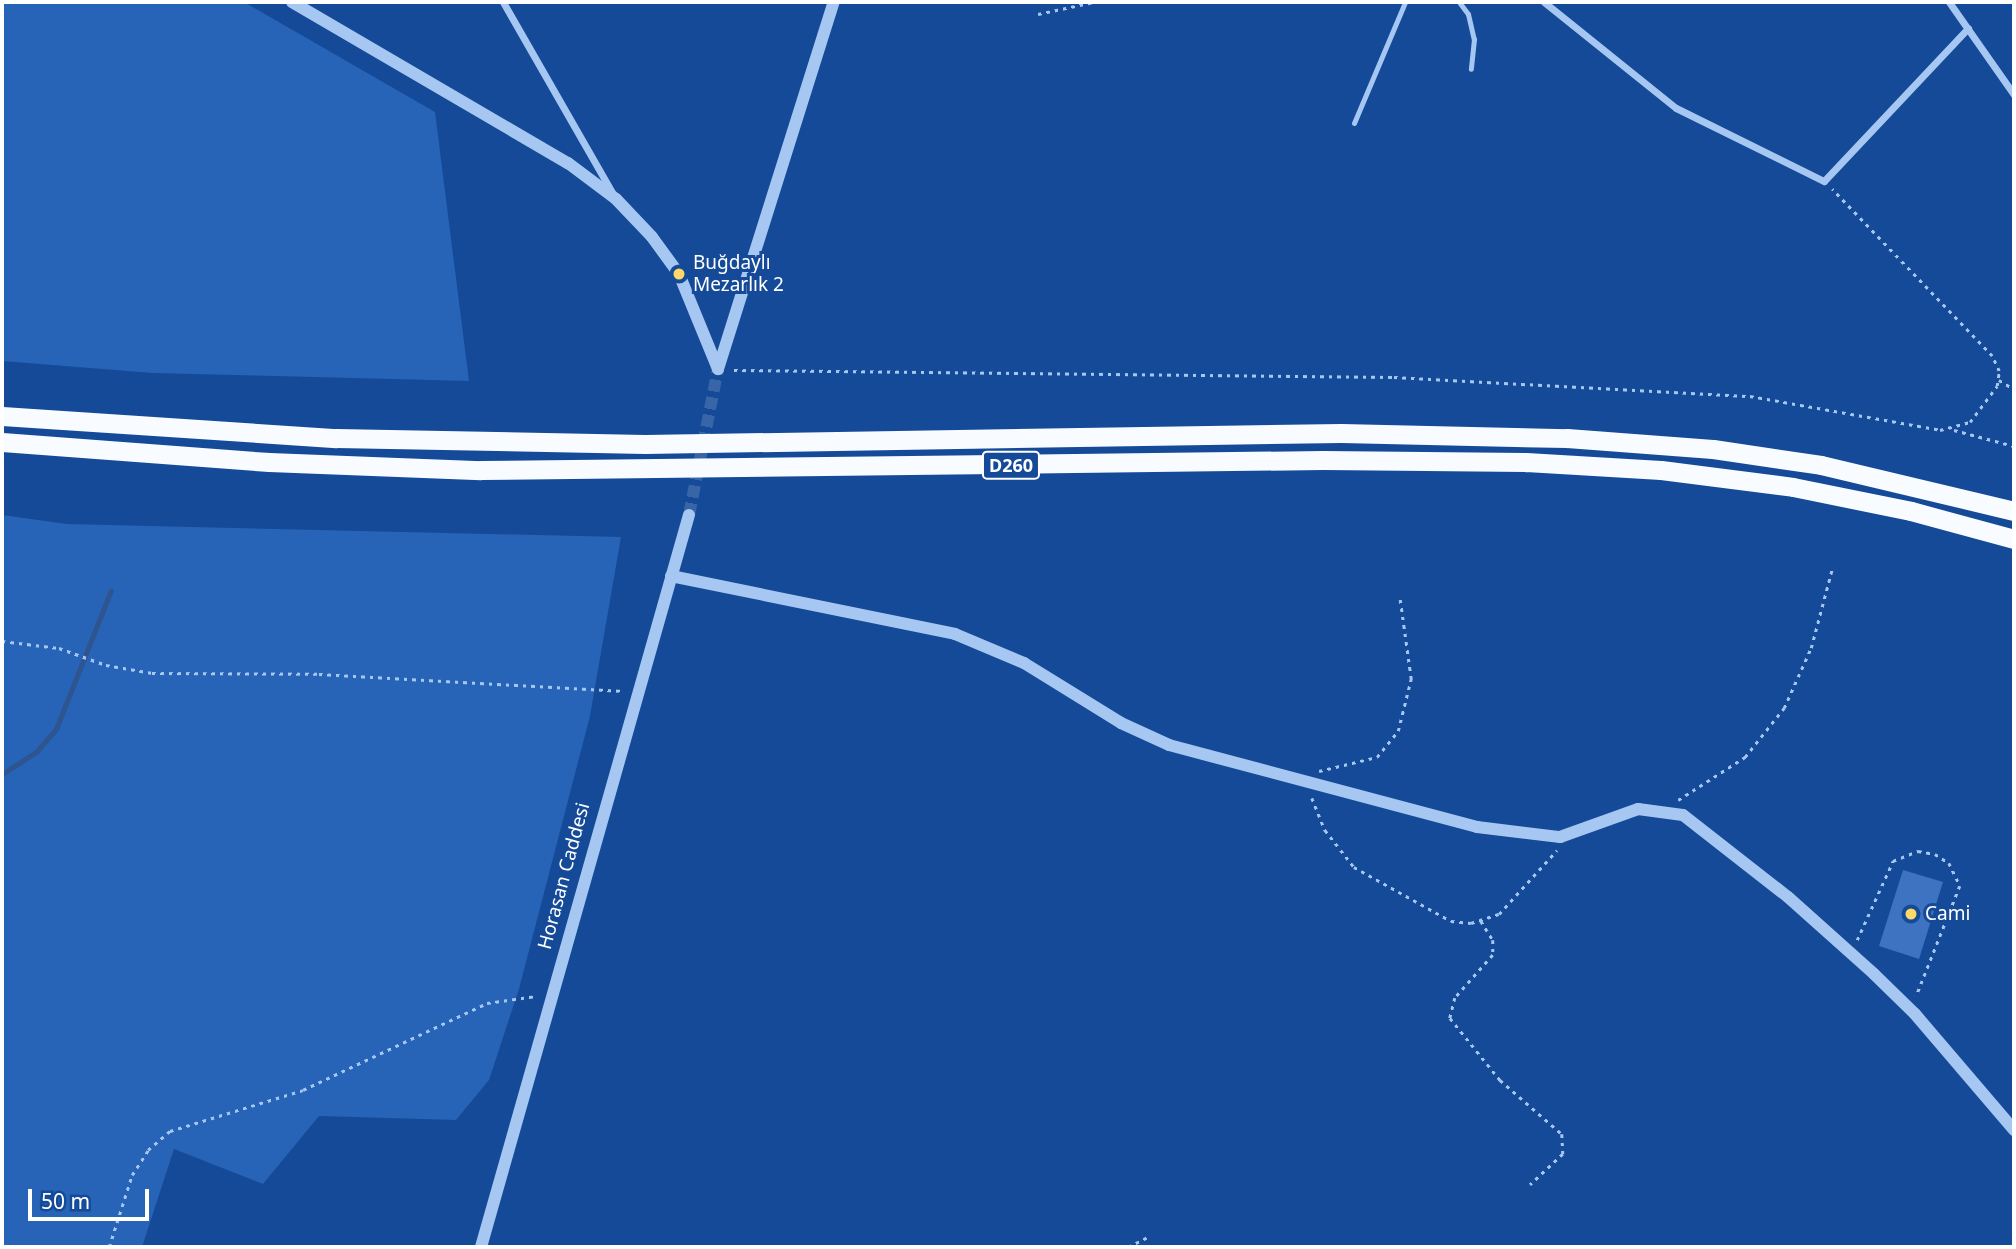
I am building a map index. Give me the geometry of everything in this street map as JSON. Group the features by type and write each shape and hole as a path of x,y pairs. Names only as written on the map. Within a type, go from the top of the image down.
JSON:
{"highway":[{"name":"D260","path":"2,416 336,438 631,443 1341,433 1579,438 1713,449 1821,465 2014,511"},
{"name":"D260","path":"2,442 269,462 481,470 1323,460 1527,462 1661,470 1793,487 1911,511 2014,539"}],"street":[{"path":"292,2 568,163 616,199 652,237 679,274 718,369"},
{"path":"503,2 616,199"},
{"path":"718,369 834,2"},
{"path":"1544,2 1676,108 1824,181 1968,28"},
{"path":"1949,2 2014,96"},
{"name":"Horasan Caddesi","path":"481,1247 636,691 689,515"},
{"path":"671,576 955,634 1024,663 1157,740 1309,784 1477,827 1537,836 1571,835 1627,812 1661,809 1693,820 1851,953 1911,1010 2014,1130"}],"lane":[{"path":"1354,123 1405,2"},
{"path":"1459,2 1468,14 1474,39 1471,69"}],"path":[{"path":"1038,14 1094,2"},
{"path":"1824,181 1992,356 1998,380 1978,416 1951,429"},
{"path":"718,369 1394,377 1557,384 1750,396 1951,429 2014,446"},
{"path":"1998,380 2014,389"},
{"path":"1661,809 1733,767 1771,728 1804,668 1832,569"},
{"path":"1400,600 1411,679 1398,732 1377,757 1326,767 1309,784 1325,830 1354,867 1451,920 1481,921 1507,908 1571,835"},
{"path":"2,641 59,648 106,665 152,673 319,674 636,691"},
{"path":"1851,953 1893,861 1918,851 1935,854 1949,863 1960,886 1911,1010"},
{"path":"1481,921 1494,950 1455,998 1450,1018 1500,1080 1562,1134 1563,1154 1530,1185"},
{"path":"109,1247 132,1175 148,1150 170,1131 314,1085 487,1003 551,996"},
{"path":"1128,1247 1150,1236"}],"shaded area":[{"path":"2,2 244,2 435,112 469,381 152,373 2,361"},
{"path":"2,515 67,524 621,537 590,716 519,989 489,1080 456,1120 319,1116 263,1184 174,1149 142,1247 2,1247"}],"building":[{"name":"Cami","path":"1903,870 1943,882 1919,959 1879,946"}],"waterway":[{"path":"2,774 36,752 56,729 111,590"}],"tunnel":[{"path":"689,515 718,369"}],"place":[{"name":"Buğdaylı Mezarlık 2","path":"679,274"},
{"name":"Cami","path":"1911,914"}]}
